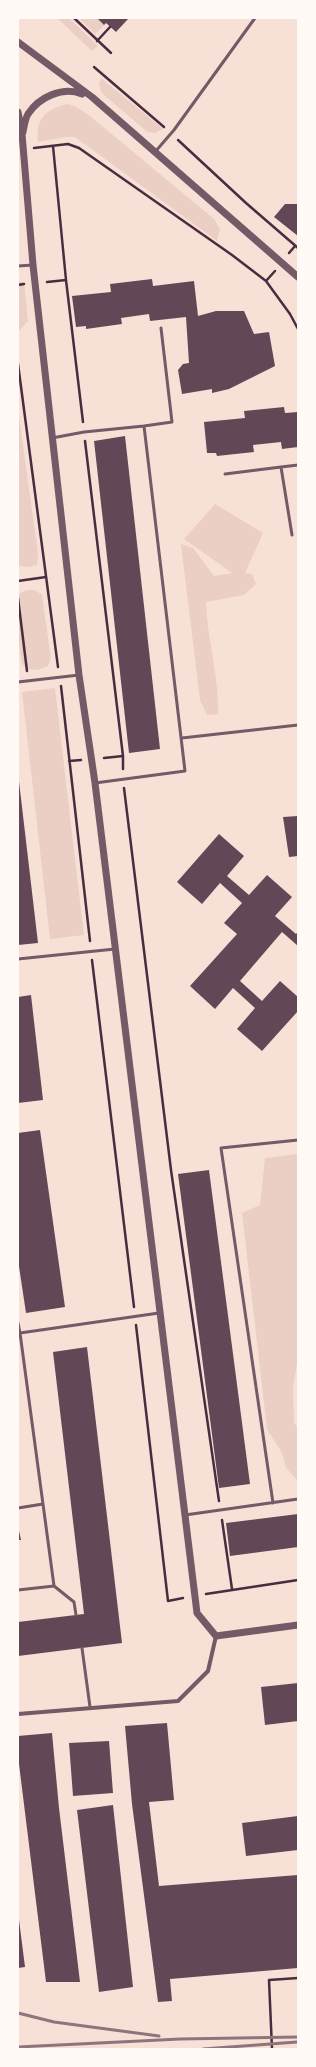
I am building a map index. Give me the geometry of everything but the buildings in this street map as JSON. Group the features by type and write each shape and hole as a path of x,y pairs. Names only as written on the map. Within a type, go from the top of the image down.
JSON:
{"street":[{"path":"18,42 92,97 298,277"},
{"path":"22,134 28,115 40,101 56,92 75,91 92,97"},
{"path":"18,112 22,134 32,265 79,675 96,783 197,1613 216,1636"},
{"path":"216,1636 298,1626"},
{"path":"18,1714 90,1707 178,1702 208,1671 216,1636"}],"lane":[{"path":"155,152 172,134 256,18"},
{"path":"18,266 32,265"},
{"path":"52,438 84,432 172,422 161,328"},
{"path":"96,783 186,771 144,426"},
{"path":"225,474 298,465"},
{"path":"281,467 292,535"},
{"path":"18,682 79,675"},
{"path":"182,738 298,724"},
{"path":"18,959 115,949"},
{"path":"273,1503 221,1148 298,1140"},
{"path":"20,1333 161,1312"},
{"path":"18,1323 54,1586 74,1602 76,1615"},
{"path":"185,1515 298,1499"},
{"path":"18,1508 43,1504"},
{"path":"18,1590 54,1586"},
{"path":"82,1648 90,1707"}],"path":[{"path":"74,18 111,53"},
{"path":"97,41 110,27"},
{"path":"94,67 172,134 246,203 297,247 289,253"},
{"path":"39,148 68,144 79,148 232,255 266,282 290,314 298,329"},
{"path":"53,146 66,280 123,756 123,779 171,1170 232,1588"},
{"path":"266,282 276,270"},
{"path":"56,281 66,280"},
{"path":"18,364 60,677 168,1601 175,1600"},
{"path":"18,581 46,577"},
{"path":"18,598 28,680"},
{"path":"217,1592 232,1588 298,1580"},
{"path":"272,2049 269,1980 298,1978"}],"shaded area":[{"path":"57,18 69,18 98,46 92,51"},
{"path":"79,18 97,18 104,25 95,34"},
{"path":"101,78 163,129 155,133 147,132 102,93 99,85"},
{"path":"67,104 75,106 90,116 214,219 220,229 217,241 75,137 66,137 38,142 38,127 40,121 48,112"},
{"path":"18,281 24,282 28,321 18,332"},
{"path":"18,409 38,553 37,565 29,567 18,566"},
{"path":"215,504 263,533 245,573 252,574 256,584 244,595 206,602 208,630 218,700 218,714 207,715 200,700 181,544 193,548 214,576 232,573 184,539"},
{"path":"27,590 35,590 42,595 51,659 48,666 37,670 25,667 22,664 18,637 18,594"},
{"path":"55,688 84,935 50,939 22,692"},
{"path":"298,1154 298,1358 293,1387 294,1423 298,1428 298,1481 286,1468 282,1453 267,1429 242,1213 260,1205 265,1158"}],"railway":[{"path":"18,2013 54,2022 159,2036"},
{"path":"18,2047 180,2039 298,2037"},
{"path":"203,2049 297,2042"}]}
